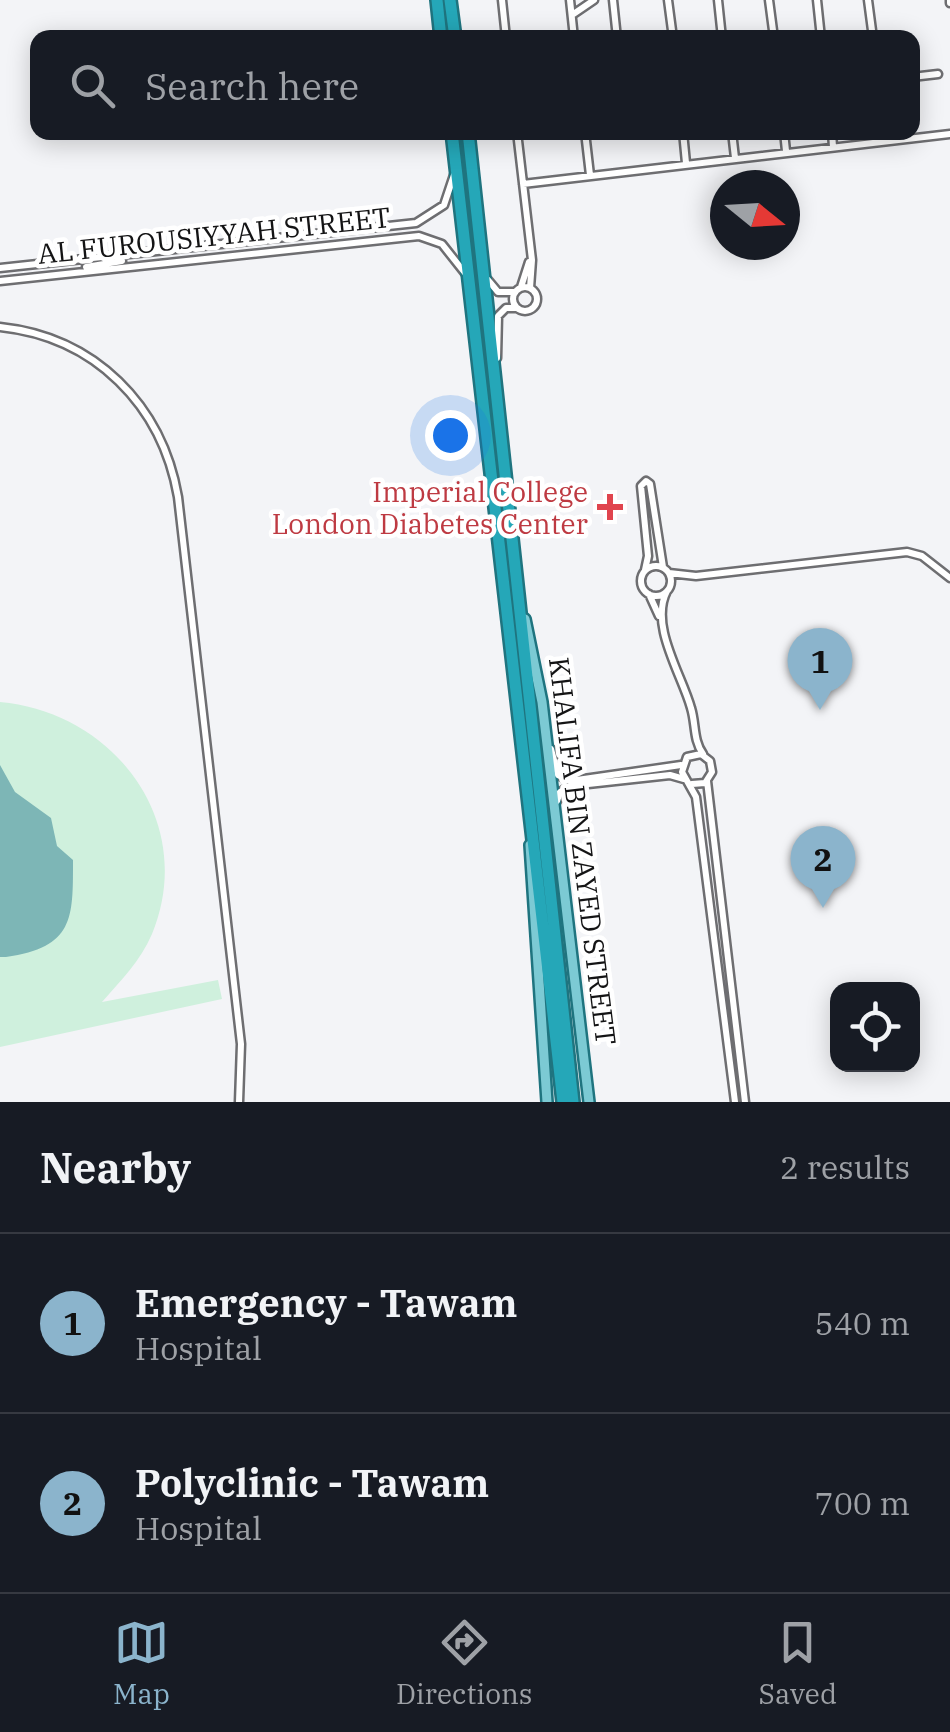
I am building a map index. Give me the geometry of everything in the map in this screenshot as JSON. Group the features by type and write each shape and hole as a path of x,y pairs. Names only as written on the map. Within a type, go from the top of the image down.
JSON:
{"highway":[{"path":"437,0 440,30"},
{"path":"450,0 454,30"},
{"name":"KHALIFA BIN ZAYED STREET","path":"453,140 563,1102"},
{"name":"KHALIFA BIN ZAYED STREET","path":"469,140 574,1102"}],"main road":[{"name":"KHALIFA BIN ZAYED STREET","path":"522,607 546,738 589,1102"},
{"name":"KHALIFA BIN ZAYED STREET","path":"532,822 530,889 547,1102"}],"street":[{"path":"502,0 505,30"},
{"path":"570,0 573,30"},
{"path":"572,15 594,0"},
{"path":"613,0 616,30"},
{"path":"668,0 671,30"},
{"path":"718,0 721,30"},
{"path":"770,0 773,30"},
{"path":"816,0 820,30"},
{"path":"868,0 871,30"},
{"path":"920,76 938,74"},
{"path":"920,135 950,134"},
{"path":"517,308 513,300 522,289 530,251 518,140"},
{"path":"586,140 590,176"},
{"path":"684,140 686,163"},
{"path":"733,140 735,158"},
{"path":"785,140 786,152"},
{"path":"833,140 833,147"},
{"path":"523,184 869,140"},
{"name":"AL FUROUSIYYAH STREET","path":"0,268 416,223 444,205 456,164"},
{"name":"AL FUROUSIYYAH STREET","path":"0,281 418,236 450,250 470,284"},
{"path":"61,274 122,261 119,254"},
{"path":"485,274 498,292 522,289 536,296 535,305 528,310 506,308 498,316 498,379"},
{"path":"0,327 55,339 106,368 146,412 169,458 178,497 240,1044 239,1102"},
{"path":"735,1102 709,906 684,761 692,737 690,718 648,594 640,584 645,570 644,482 650,484 666,570 668,590 662,615 692,709 697,744 713,768 707,781 721,928 745,1102"},
{"path":"645,570 696,576 907,552 922,556 950,578"},
{"path":"648,594 668,590 696,576"},
{"path":"546,738 557,772 567,780 704,755"},
{"path":"555,817 558,794 568,787 670,776 707,781"},
{"path":"709,906 715,925 721,928"}],"green space":[{"path":"0,702 41,710 78,727 110,750 136,780 154,814 164,852 163,892 152,934 136,962 102,1002 218,980 222,999 0,1047"}],"water":[{"path":"0,765 15,792 51,818 57,846 73,860 72,899 65,927 45,946 6,957 0,957"}],"place":[{"name":"Imperial College London Diabetes Center","path":"610,507"},
{"name":"Emergency - Tawam","path":"820,710"},
{"name":"Polyclinic - Tawam","path":"823,908"}]}
